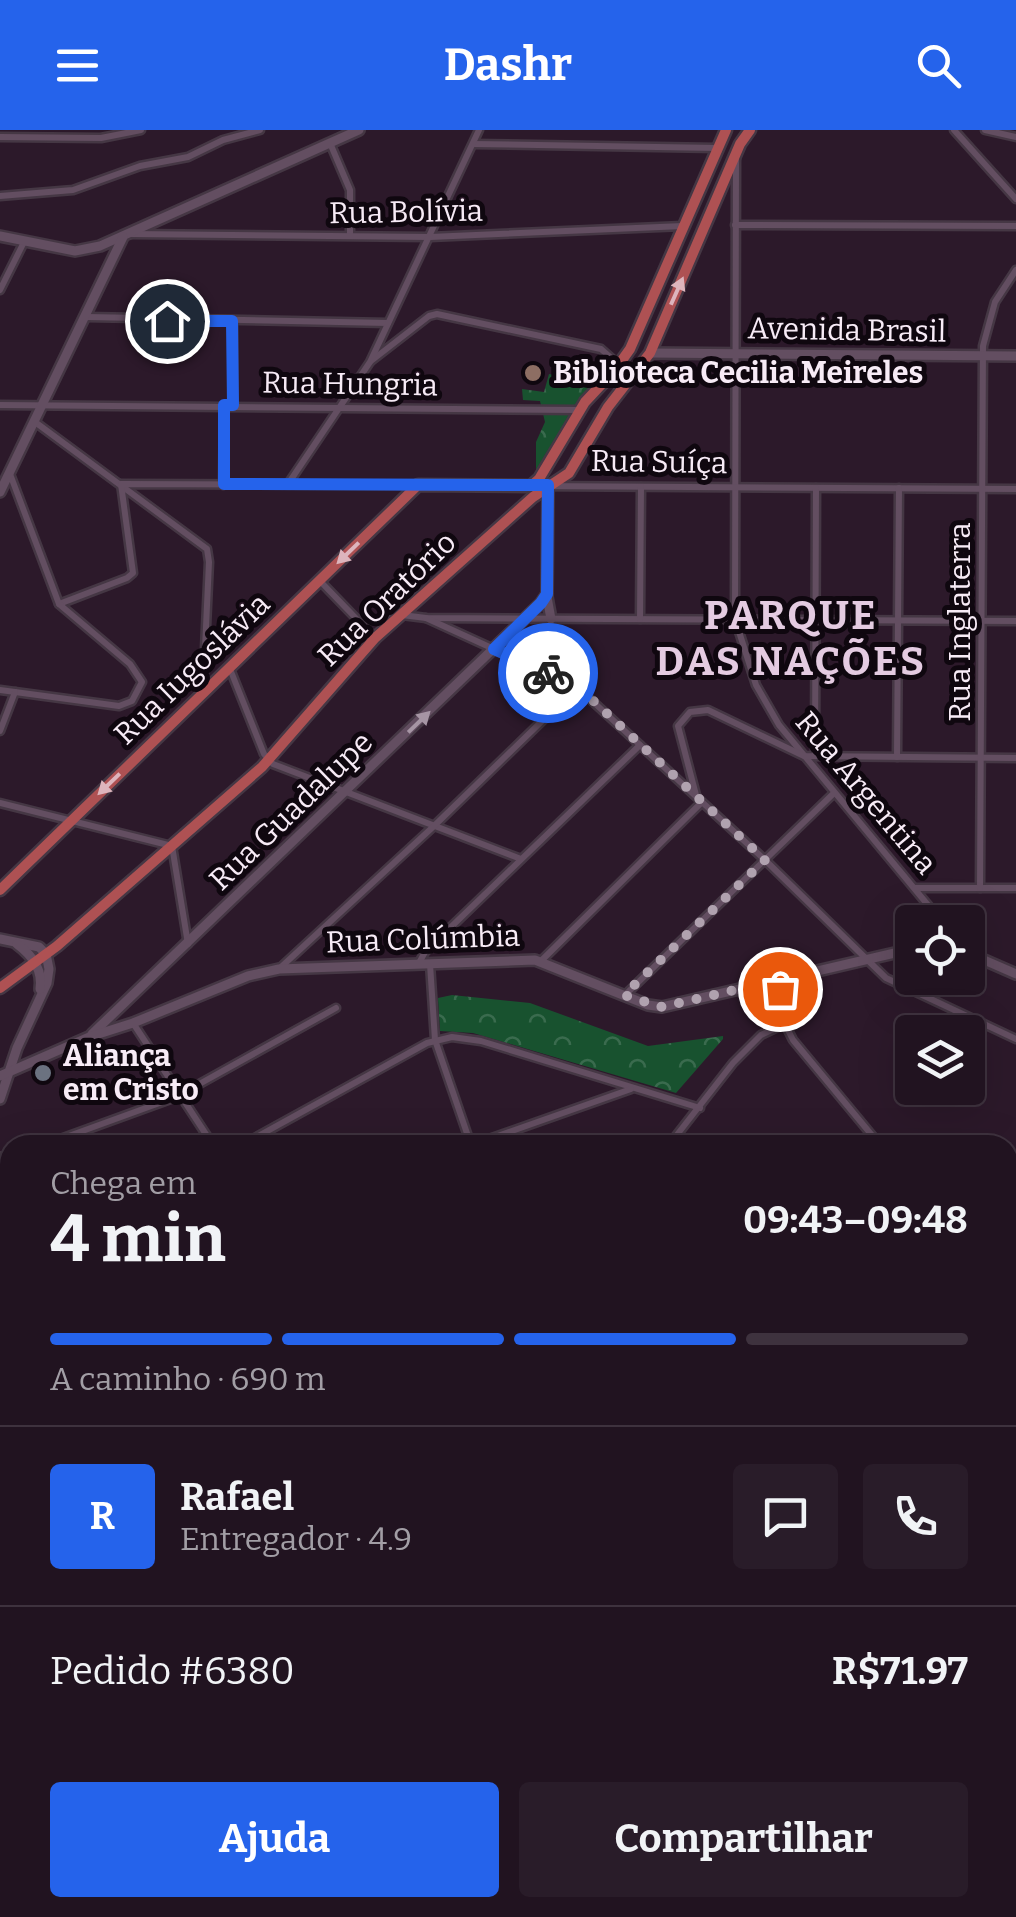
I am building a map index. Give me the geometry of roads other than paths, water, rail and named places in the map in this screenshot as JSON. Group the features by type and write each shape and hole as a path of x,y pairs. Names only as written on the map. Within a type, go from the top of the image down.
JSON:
{"main road":[{"path":"531,486 542,476 579,410 619,365 632,344 726,130"},
{"name":"Rua Oratório","path":"0,988 46,954 268,760 375,638 548,485 569,473 608,407 650,353 750,130"},
{"name":"Rua Suíça","path":"418,485 531,486"},
{"name":"Rua Iugoslávia","path":"0,890 418,485"}],"street":[{"path":"0,136 101,138 142,130"},
{"path":"0,196 73,190 140,166 198,154 223,140 260,130"},
{"path":"324,130 350,190 350,236"},
{"path":"0,236 75,251 126,236 359,130"},
{"path":"287,485 370,362 480,130"},
{"path":"954,130 1016,200"},
{"path":"985,130 1016,137"},
{"path":"473,144 718,148"},
{"name":"Rua Argentina","path":"736,154 735,620 756,685 779,725 928,905"},
{"path":"734,225 1016,226"},
{"name":"Rua Bolívia","path":"126,236 430,236 684,226"},
{"path":"0,492 126,236"},
{"path":"0,290 24,241"},
{"name":"Rua Inglaterra","path":"980,888 983,356 989,317 1003,286 1016,270"},
{"path":"370,362 428,316 437,314 601,349 619,365"},
{"path":"87,317 387,326 401,338"},
{"path":"224,484 232,321"},
{"path":"660,330 667,346 677,353"},
{"name":"Avenida Brasil","path":"650,353 1016,356"},
{"name":"Rua Hungria","path":"0,405 579,410"},
{"path":"35,422 206,549 209,562 203,694"},
{"path":"0,690 120,706 132,700 140,688 141,676 60,604 10,473"},
{"path":"60,604 127,578 133,572 121,484"},
{"name":"Rua Suíça","path":"121,484 418,485"},
{"path":"548,485 547,594 551,618"},
{"name":"Rua Suíça","path":"531,486 1016,489"},
{"path":"640,619 641,486"},
{"path":"814,756 816,488"},
{"path":"897,757 899,488"},
{"path":"320,580 375,638"},
{"name":"Rua Guadalupe","path":"88,1037 188,945 547,594"},
{"path":"401,615 1016,621"},
{"path":"426,618 577,687 890,981 914,988 1016,1039"},
{"path":"449,629 454,618"},
{"path":"229,668 268,760 522,859"},
{"path":"278,969 434,826 577,687"},
{"path":"0,732 16,692"},
{"path":"699,799 678,730 683,717 695,710 714,712 804,756 1016,758"},
{"path":"468,1135 435,1040 425,952 640,745"},
{"path":"624,995 834,793"},
{"path":"541,961 699,799"},
{"path":"0,802 172,846 188,945"},
{"path":"915,888 1016,888"},
{"path":"922,897 934,888"},
{"path":"0,1099 4,1074 49,974 46,954 35,945 5,940"},
{"path":"5,940 20,946 41,974 39,998"},
{"name":"Rua Colúmbia","path":"4,1074 88,1037 248,976 278,969 541,961 662,1007 895,953"},
{"path":"985,960 1016,974"},
{"path":"778,980 786,1023 797,1045 872,1135"},
{"path":"122,1008 207,1135"},
{"path":"71,1135 181,1094 336,1008"},
{"path":"678,1135 733,1063 768,1030 786,1023"},
{"path":"260,1135 435,1040 472,1039 700,1108"},
{"path":"500,1135 634,1088"}],"place":[{"name":"Biblioteca Cecilia Meireles","path":"533,373"},
{"name":"Aliança em Cristo","path":"43,1073"}],"district":[{"name":"PARQUE DAS NAÇÕES","path":"791,638"}]}
